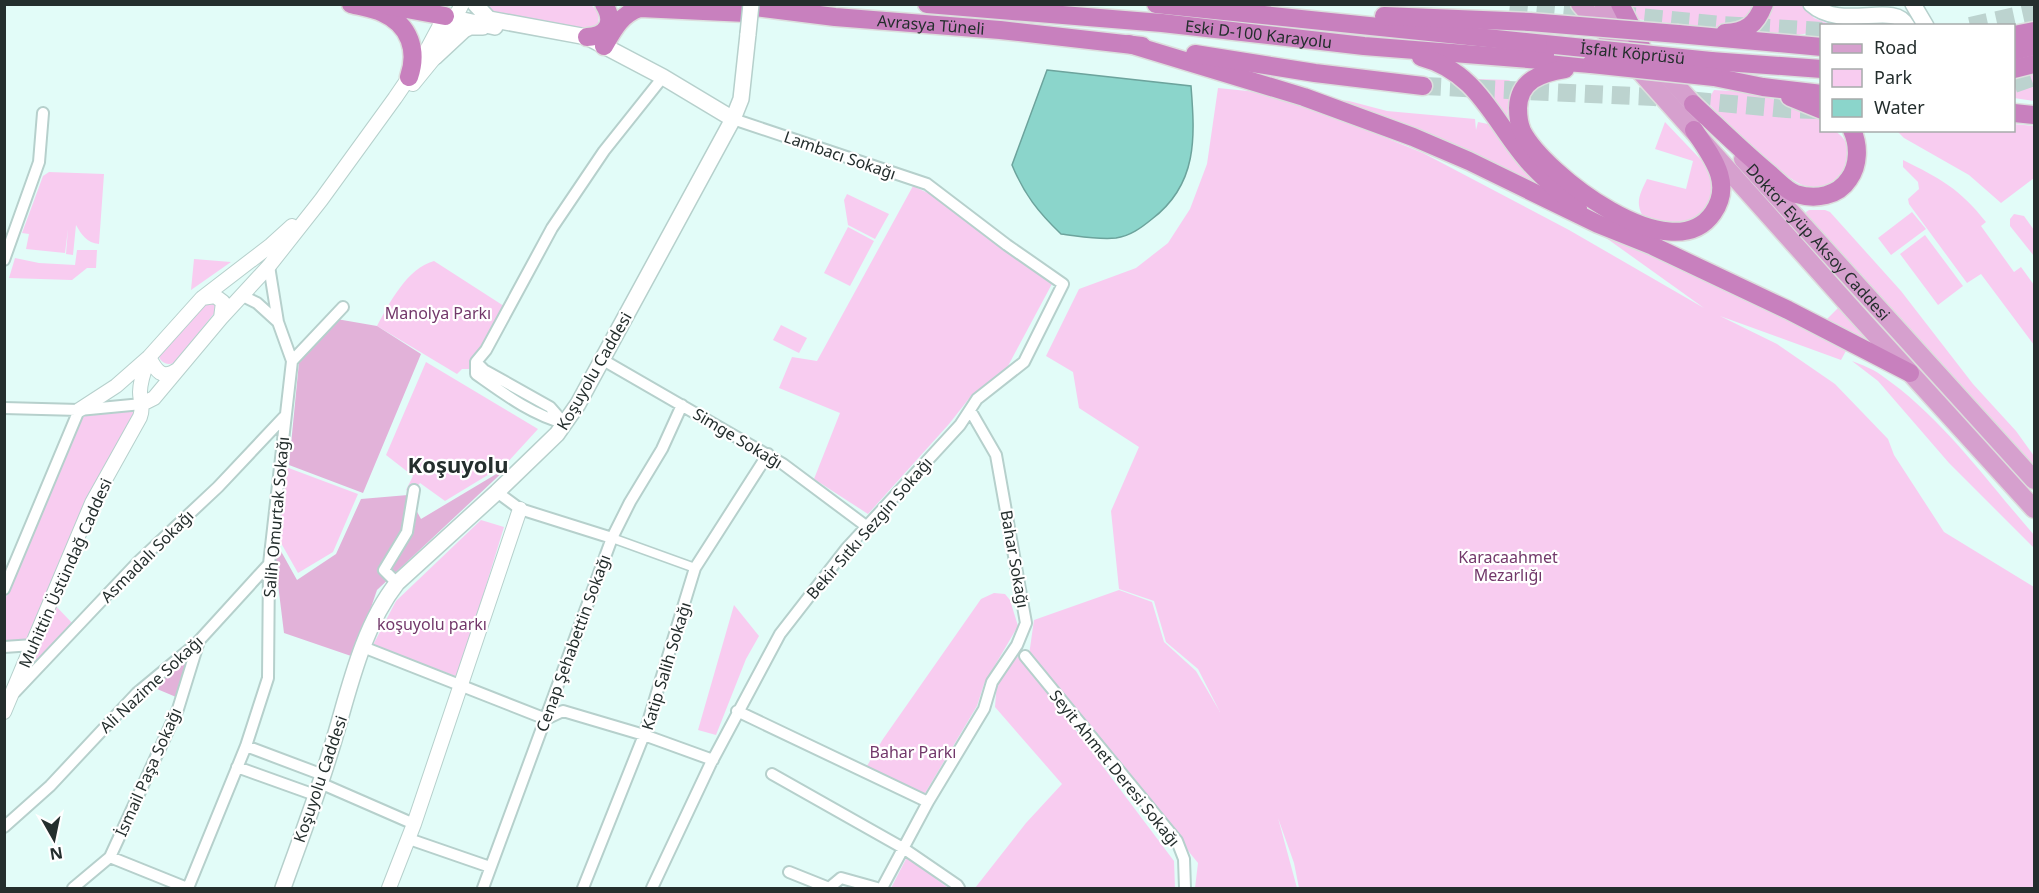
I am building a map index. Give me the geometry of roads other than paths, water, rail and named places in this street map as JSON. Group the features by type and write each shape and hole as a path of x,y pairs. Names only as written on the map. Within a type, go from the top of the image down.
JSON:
{"highway":[{"path":"351,4 383,13 401,25 412,42 414,54 409,76"},
{"path":"379,4 453,11"},
{"path":"587,38 599,37 605,32 609,22 609,12 604,4"},
{"name":"Avrasya Tüneli","path":"732,4 835,17 1000,30 1129,44"},
{"name":"Eski D-100 Karayolu","path":"927,4 1162,23 1364,46 1591,64"},
{"name":"Eski D-100 Karayolu","path":"1156,4 1555,45"},
{"path":"1620,4 1641,46"},
{"path":"1678,34 1742,32 1754,22 1764,4"},
{"path":"1390,5 1530,22 1820,47"},
{"path":"604,46 621,19 629,11 640,8 835,17"},
{"path":"1200,8 1530,22"},
{"path":"2015,35 2034,31"},
{"path":"1129,44 1315,73 1423,86"},
{"path":"1129,44 1304,97 1413,137 1598,224 1653,246 1910,373"},
{"name":"İsfalt Köprüsü","path":"1555,45 1712,69"},
{"path":"1364,46 1436,61 1453,70 1485,102 1533,166 1598,224"},
{"path":"2015,51 2034,46"},
{"path":"1591,64 1544,72 1529,80 1518,101 1520,128 1532,146 1559,173 1588,196 1618,215 1663,233 1684,232 1700,226 1717,208 1722,183 1718,166 1694,130"},
{"name":"İsfalt Köprüsü","path":"1591,64 1712,69"},
{"path":"2015,69 2034,64"},
{"path":"1712,69 1820,69"},
{"path":"1712,69 1820,83"},
{"path":"1712,69 1820,110"},
{"path":"1763,87 1820,94"},
{"path":"1693,104 1765,170 1795,194 1824,196 1837,192 1845,185 1855,166 1857,156 1853,132"},
{"path":"2015,113 2034,115"}],"main road":[{"name":"Lambacı Sokağı","path":"475,4 489,19 587,38 663,77 733,119"},
{"name":"Koşuyolu Caddesi","path":"283,888 363,647 384,600 397,583 557,434 603,360 733,119 741,99 751,4"},
{"name":"Doktor Eyüp Aksoy Caddesi","path":"1580,4 2034,509"},
{"name":"Doktor Eyüp Aksoy Caddesi","path":"1603,4 2034,480"},
{"path":"1811,4 1823,12 1840,16 1890,9 1900,15 1906,24"},
{"path":"1913,4 1925,24"},
{"path":"453,11 503,28"},
{"path":"435,57 459,34 470,27 503,28"},
{"name":"Lambacı Sokağı","path":"503,28 595,48 604,46"}],"street":[{"path":"321,200 381,119 453,11"},
{"path":"381,119 435,57 453,11"},
{"path":"564,423 550,407 484,370 476,362 486,350 552,228 604,151 663,77"},
{"path":"4,260 39,162 43,114"},
{"name":"Lambacı Sokağı","path":"733,119 927,184 1063,284"},
{"name":"Muhittin Üstündağ Caddesi","path":"142,404 154,398 221,318 269,266 321,200"},
{"name":"Muhittin Üstündağ Caddesi","path":"79,410 116,386 149,357 202,298 271,246 321,200"},
{"name":"Salih Omurtak Sokağı","path":"187,888 246,746 268,678 269,564 292,361 278,322 269,266"},
{"name":"Bekir Sıtkı Sezgin Sokağı","path":"652,888 737,711 780,634 866,526 960,425 977,399 1024,362 1063,284"},
{"path":"202,298 215,296 223,302 221,318"},
{"name":"Salih Omurtak Sokağı","path":"243,296 258,303 278,322"},
{"path":"292,361 344,308"},
{"path":"149,357 156,371 163,375 170,375 177,370"},
{"name":"Muhittin Üstündağ Caddesi","path":"4,712 92,503 140,417 142,374 149,357"},
{"name":"Simge Sokağı","path":"603,360 768,454 866,526"},
{"path":"4,408 79,410 142,404"},
{"name":"Cenap Şehabettin Sokağı","path":"483,888 612,538 630,502 662,449 682,405"},
{"path":"4,590 79,410"},
{"name":"Bahar Sokağı","path":"882,888 928,802 984,709 992,682 1017,645 1026,623 996,455 970,410"},
{"name":"Asmadalı Sokağı","path":"11,696 138,562 218,487 284,417"},
{"name":"Katip Salih Sokağı","path":"583,888 644,735 695,568 768,454"},
{"path":"397,583 384,570 407,532 414,490"},
{"path":"497,492 520,509 612,538 695,568"},
{"path":"389,888 414,825 520,509"},
{"name":"Ali Nazime Sokağı","path":"6,823 50,786 137,693 199,640 269,564"},
{"name":"İsmail Paşa Sokağı","path":"74,888 110,856 178,710 199,640"},
{"path":"4,646 33,645"},
{"path":"363,647 546,719 563,711 644,735 713,760"},
{"name":"Seyit Ahmet Deresi Sokağı","path":"1025,656 1177,841 1184,859 1185,888"},
{"path":"737,711 928,802"},
{"path":"246,746 319,784 414,825"},
{"path":"237,767 319,784"},
{"path":"772,774 903,848 959,888"},
{"path":"409,839 490,867"},
{"path":"110,856 187,888"},
{"path":"789,872 829,888 841,878 877,888"}],"water":[{"path":"1047,70 1191,86 1193,141 1186,175 1178,191 1167,205 1135,231 1121,237 1109,238 1061,234 1045,218 1021,185 1012,165"}],"tunnel":[{"path":"1510,4 1721,25 1820,31"},
{"path":"1979,24 2034,12"},
{"path":"2015,84 2034,77"},
{"path":"1423,86 1654,97 1819,110"}],"district":[{"name":"Koşuyolu","path":"458,465"}],"park label":[{"name":"Manolya Parkı","path":"438,313"},
{"name":"Karacaahmet Mezarlığı","path":"1508,566"},
{"name":"koşuyolu parkı","path":"432,624"},
{"name":"Bahar Parkı","path":"913,752"}]}
